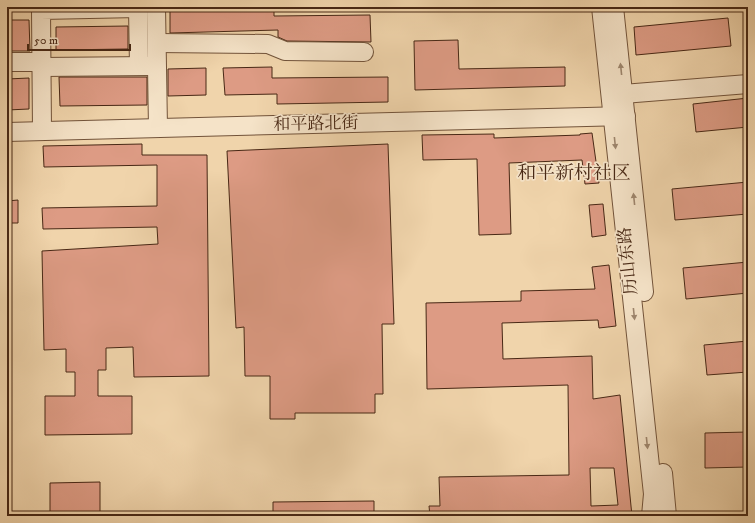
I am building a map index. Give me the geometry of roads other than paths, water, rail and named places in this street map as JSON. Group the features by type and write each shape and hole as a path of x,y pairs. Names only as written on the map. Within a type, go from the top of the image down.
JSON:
{"street":[{"path":"156,7 158,128"},
{"name":"历山东路","path":"601,7 619,117 667,516"},
{"name":"历山东路","path":"614,7 624,94 619,117 653,494 651,516"},
{"path":"42,131 41,10 138,8 139,66"},
{"path":"156,44 268,44 285,51 364,52"},
{"path":"7,62 157,66"},
{"path":"624,94 748,84"},
{"name":"和平路北街","path":"7,132 619,117"}],"district":[{"name":"和平新村社区","path":"574,173"}]}
